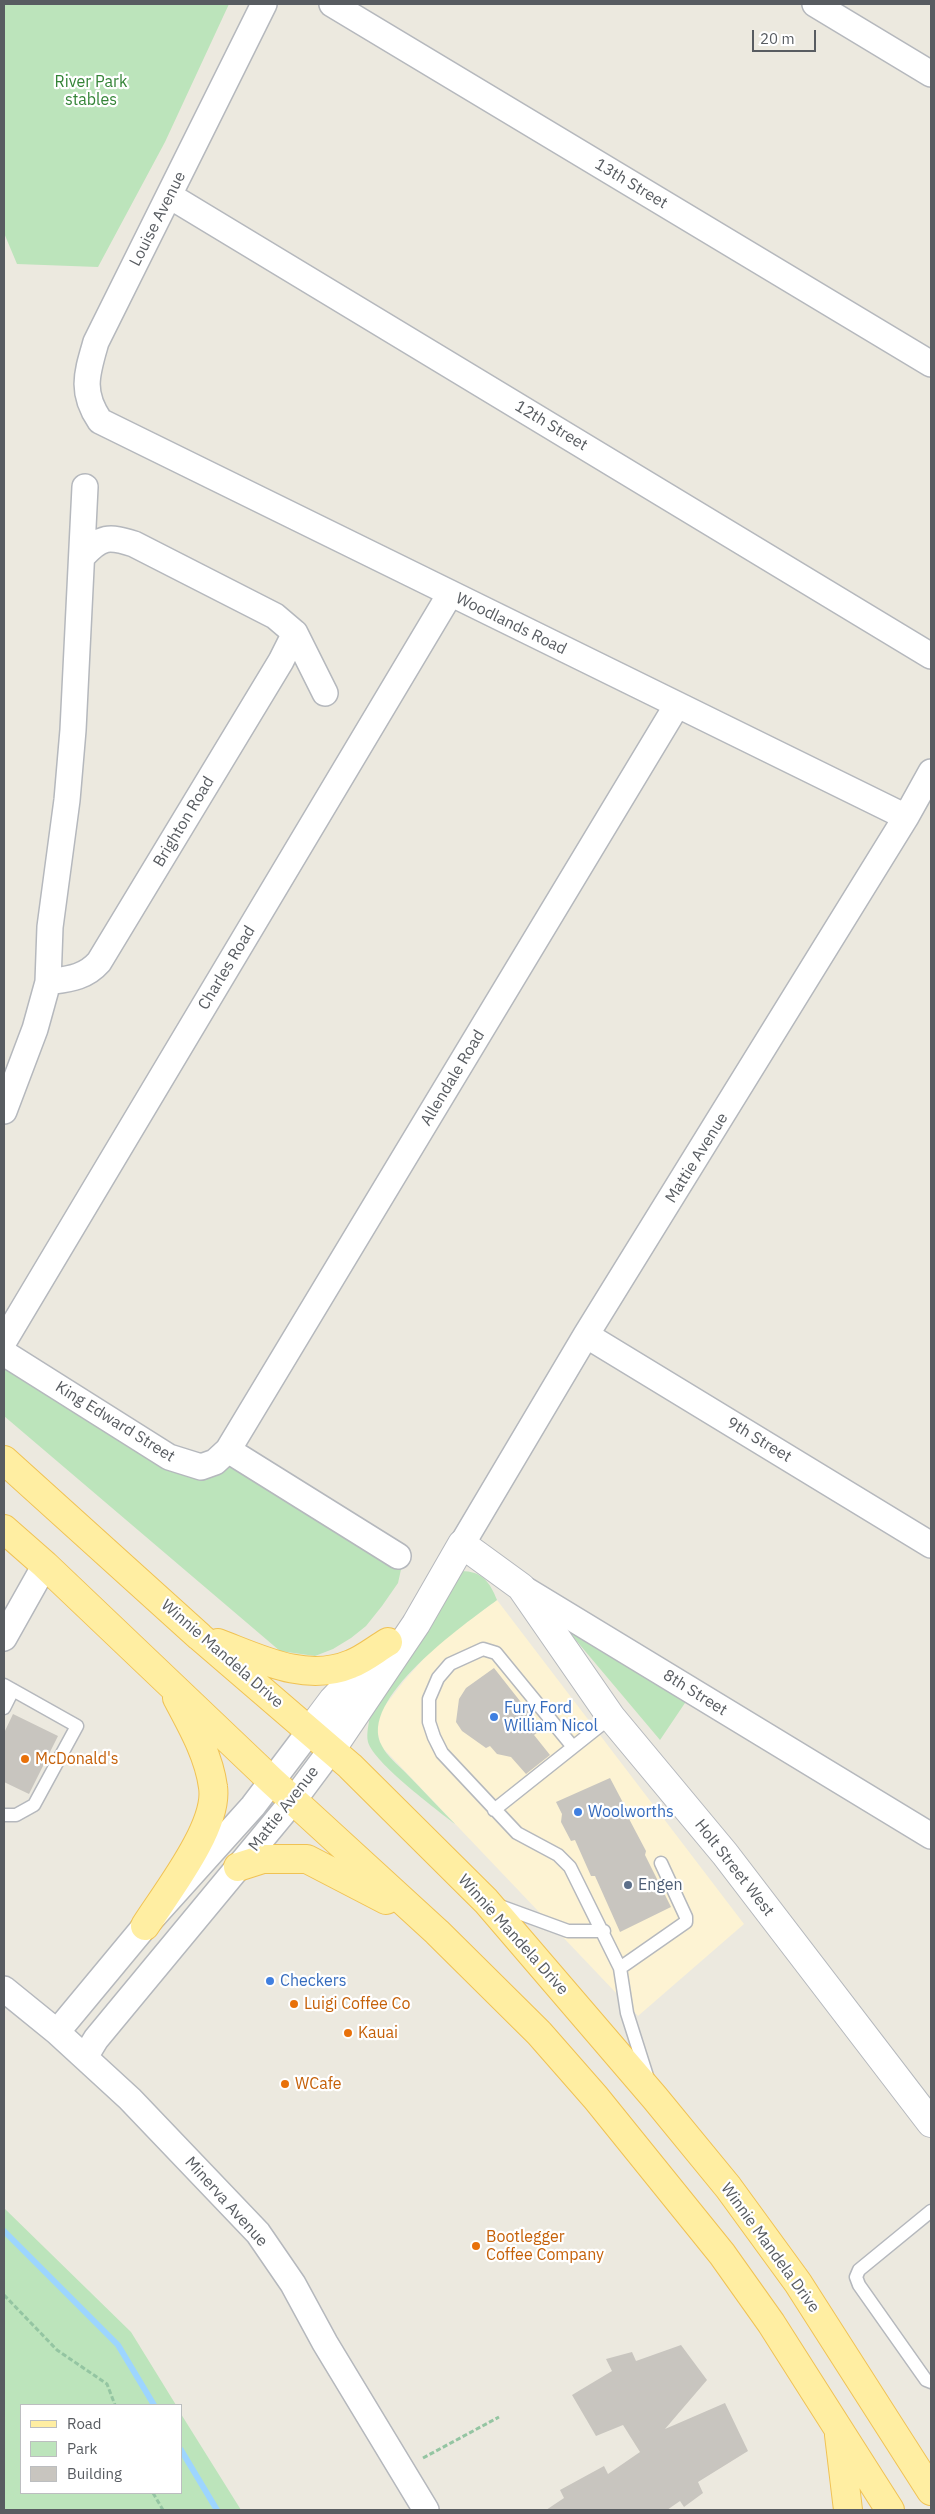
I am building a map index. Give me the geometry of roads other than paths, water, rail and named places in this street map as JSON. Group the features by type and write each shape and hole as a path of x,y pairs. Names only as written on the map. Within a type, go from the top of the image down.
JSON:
{"main road":[{"name":"Winnie Mandela Drive","path":"4,1460 200,1637 331,1750 486,1901 655,2098 728,2187 798,2283 931,2491"},
{"path":"4,1529 45,1565 272,1781 437,1932 538,2033 596,2098 722,2254 771,2323 890,2510"},
{"path":"200,1637 274,1664 312,1672 341,1668 388,1642"},
{"path":"146,1926 202,1836 213,1801 213,1788 207,1762 195,1732 168,1681"},
{"path":"238,1867 263,1859 307,1859 380,1896 488,1983"},
{"path":"838,2426 848,2510"}],"street":[{"name":"Louise Avenue","path":"116,430 100,421 91,408 87,397 86,375 96,342 264,4"},
{"name":"13th Street","path":"332,4 931,364"},
{"path":"815,4 931,74"},
{"name":"12th Street","path":"170,196 931,656"},
{"name":"Woodlands Road","path":"116,430 906,817"},
{"path":"4,1110 35,1029 48,982 50,927 70,762 83,556 85,487"},
{"path":"83,556 95,542 107,538 118,539 134,544 275,616 295,633 325,693"},
{"name":"Charles Road","path":"4,1341 450,594"},
{"name":"Brighton Road","path":"48,982 81,976 91,971 99,962 281,662 295,633"},
{"name":"Allendale Road","path":"228,1450 677,705"},
{"name":"Mattie Avenue","path":"85,2057 96,2039 293,1800 331,1750 416,1624 586,1335 906,817 931,772"},
{"name":"9th Street","path":"586,1335 931,1545"},
{"name":"King Edward Street","path":"4,1352 169,1457 201,1467 215,1462 228,1450"},
{"path":"228,1450 398,1556"},
{"name":"Mattie Avenue","path":"58,2032 146,1926 272,1781 333,1700 388,1642 462,1544"},
{"name":"8th Street","path":"462,1544 521,1587 931,1836"},
{"path":"4,1638 45,1565"},
{"name":"Holt Street West","path":"521,1587 611,1717 725,1854 931,2123"},
{"name":"Minerva Avenue","path":"4,1989 58,2032 130,2099 258,2233 293,2284 325,2343 426,2510"}],"lane":[{"path":"574,1747 496,1653 483,1649 450,1664 438,1678 429,1698 429,1722 442,1753 517,1833 558,1855 570,1867 604,1931 620,1968 626,2013 632,2037 655,2098"},
{"path":"4,1708 9,1687 77,1726 34,1805 16,1815 4,1815"},
{"path":"494,1810 611,1717"},
{"path":"620,1968 686,1922 686,1916 662,1863"},
{"path":"486,1901 568,1931 604,1931"},
{"path":"931,2211 859,2270 856,2277 859,2285 926,2380 931,2382"}],"waterway":[{"path":"4,2231 118,2345 153,2404"},
{"path":"182,2452 217,2510"}],"place":[{"name":"Fury Ford William Nicol","path":"494,1717"},
{"name":"McDonald's","path":"25,1759"},
{"name":"Woolworths","path":"578,1812"},
{"name":"Engen","path":"628,1885"},
{"name":"Checkers","path":"270,1981"},
{"name":"Luigi Coffee Co","path":"294,2004"},
{"name":"Kauai","path":"348,2033"},
{"name":"WCafe","path":"285,2084"},
{"name":"Bootlegger Coffee Company","path":"476,2246"}],"park label":[{"name":"River Park stables","path":"91,91"}]}
